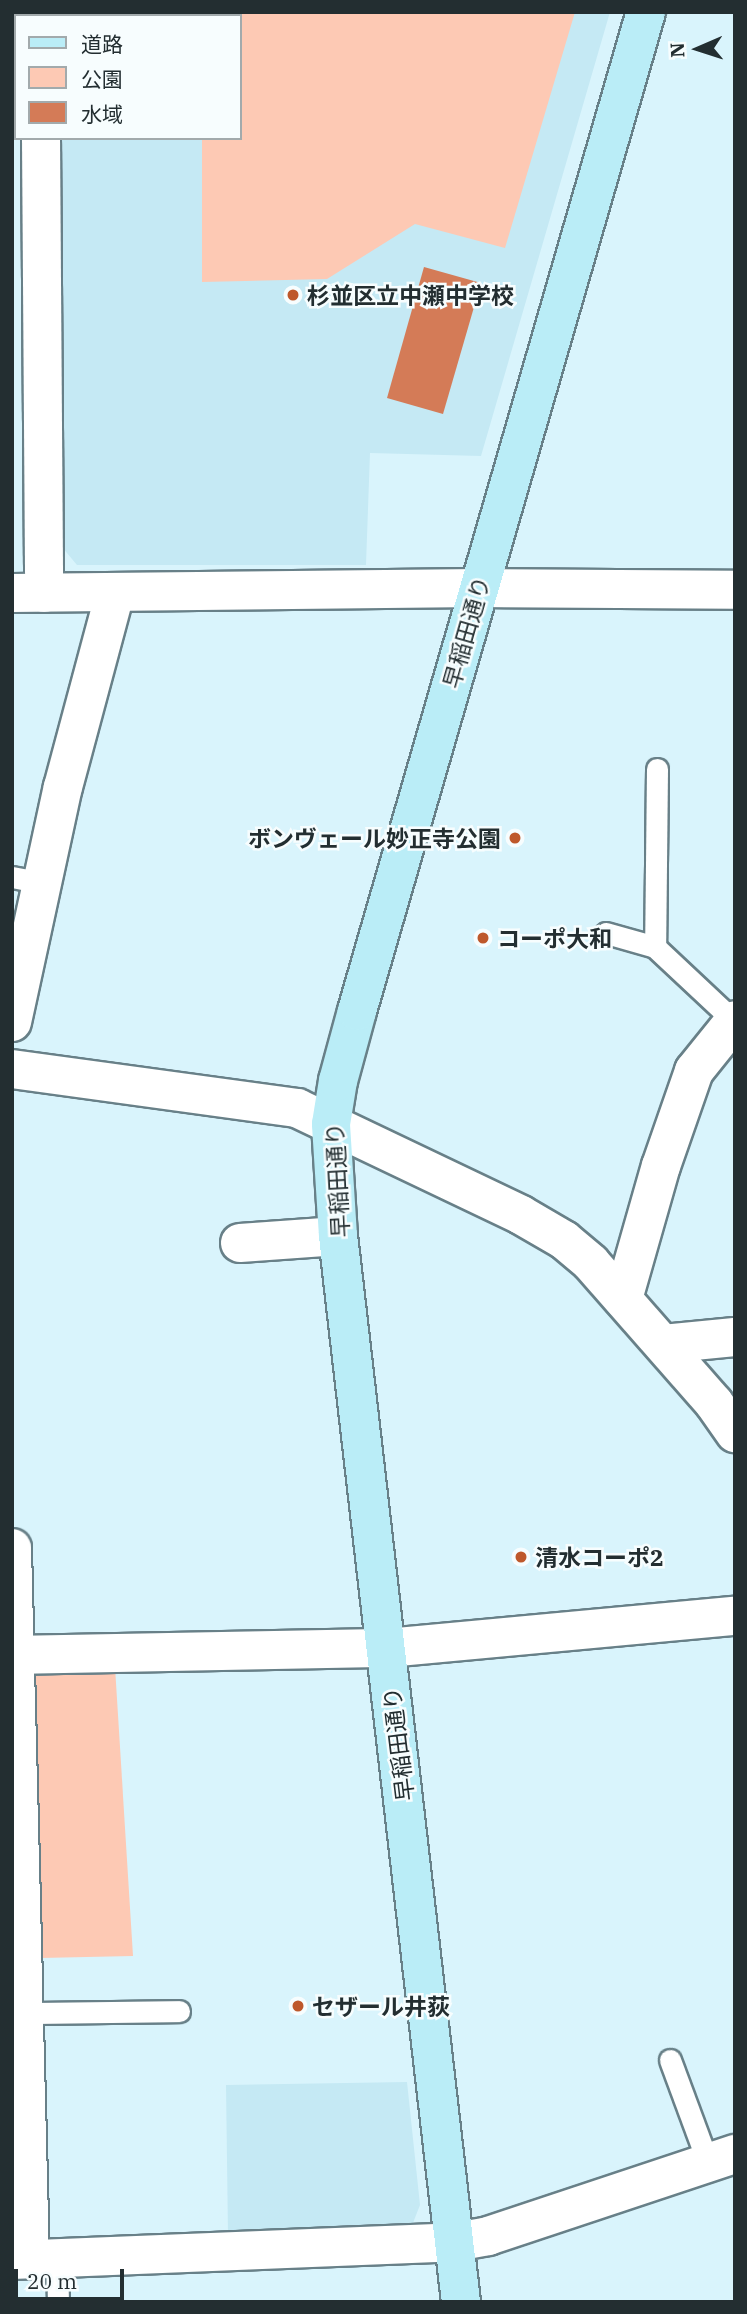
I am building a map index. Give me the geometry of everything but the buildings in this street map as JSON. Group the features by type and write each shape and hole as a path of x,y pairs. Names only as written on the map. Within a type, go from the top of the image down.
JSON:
{"main road":[{"name":"早稲田通り","path":"461,2302 338,1236 331,1124 341,1069 646,12"}],"street":[{"path":"41,140 27,328 28,593 479,588 735,590"},
{"path":"12,1022 27,880 63,787 115,593"},
{"path":"623,1299 661,1166 694,1071 734,1020"},
{"path":"12,1069 298,1108 521,1215 564,1240 623,1299 735,1433"},
{"path":"240,1243 338,1236"},
{"path":"663,1344 735,1337"},
{"path":"12,1548 33,2259 455,2242 488,2236 722,2158"},
{"path":"14,1654 387,1648 735,1616"}],"lane":[{"path":"656,947 657,769"},
{"path":"606,933 656,947 734,1020"},
{"path":"24,2013 179,2011"},
{"path":"670,2060 722,2158"},
{"path":"33,2259 58,2302"}],"shaded area":[{"name":"杉並区立中瀬中学校","path":"610,12 481,456 370,453 366,565 77,565 62,547 57,140 242,140 242,14 55,14"},
{"path":"407,2082 420,2205 411,2228 228,2235 226,2085"}],"green space":[{"path":"575,12 505,248 415,224 327,279 202,282 202,140 242,140 242,14 202,14"},
{"path":"29,1667 115,1667 133,1956 40,1958"}],"water":[{"path":"424,267 481,283 443,414 387,398"}],"place":[{"name":"杉並区立中瀬中学校","path":"293,295"},
{"name":"ボンヴェール妙正寺公園","path":"515,838"},
{"name":"コーポ大和","path":"483,938"},
{"name":"清水コーポ2","path":"521,1557"},
{"name":"セザール井荻","path":"298,2006"}]}
